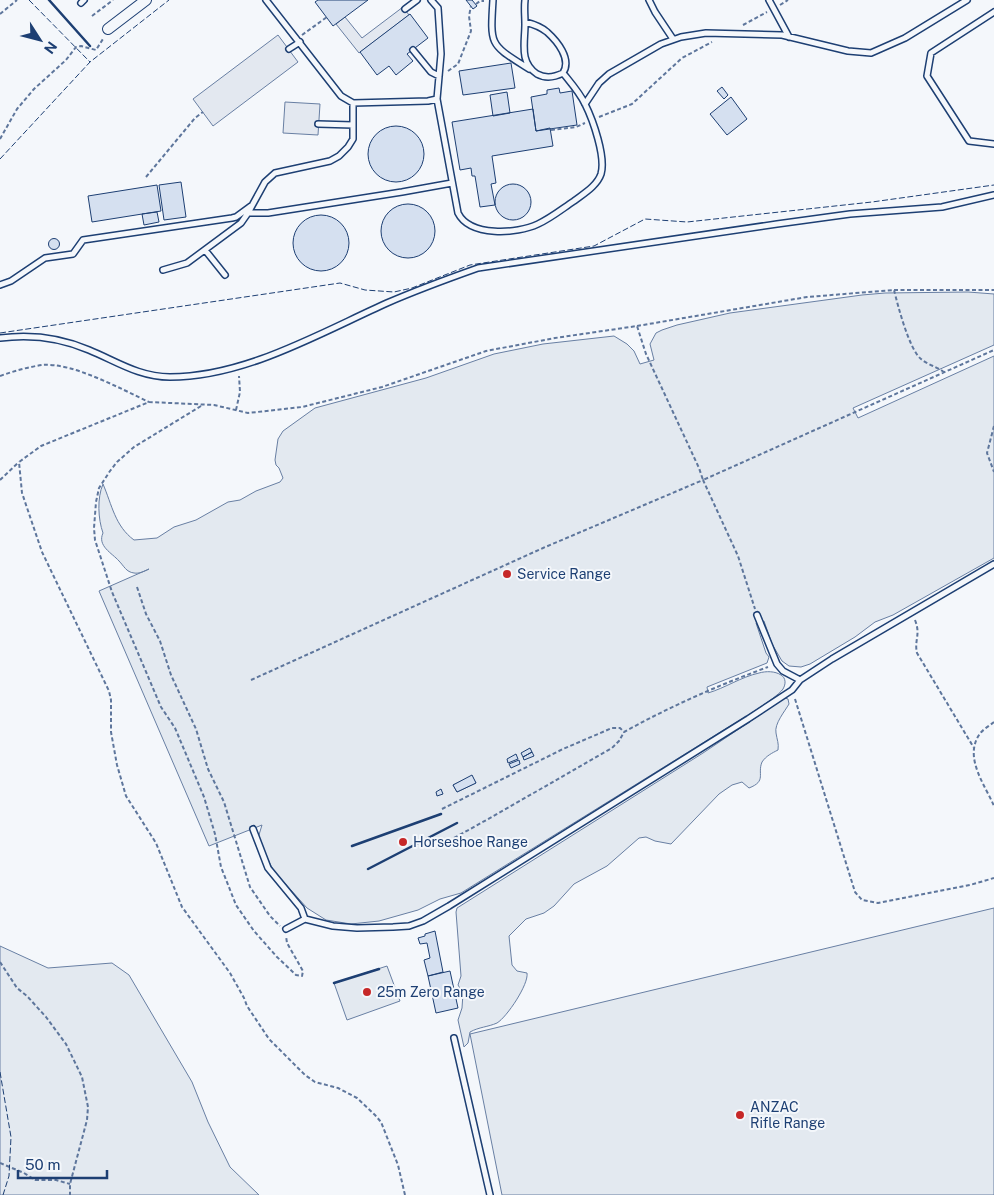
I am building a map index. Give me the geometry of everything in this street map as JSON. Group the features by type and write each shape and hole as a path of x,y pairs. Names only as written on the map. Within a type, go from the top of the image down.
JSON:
{"street":[{"path":"108,29 146,0"}],"lane":[{"path":"266,0 341,96 353,103 420,102 437,99"},
{"path":"405,9 417,0"},
{"path":"431,0 438,11 441,58 437,99 458,213 462,220 471,227 483,230 507,231 539,224 578,198 598,179 602,165 601,148 585,104 564,72"},
{"path":"493,0 492,33 496,45 501,51 542,77 554,76 564,72 566,60 559,46 547,32 525,22"},
{"path":"525,0 525,58 530,69"},
{"path":"649,0 673,39"},
{"path":"769,0 789,37"},
{"path":"585,104 596,86 606,77 673,39 697,33 789,37 847,51 872,52 905,38 967,0"},
{"path":"994,12 931,53 927,76 969,141 994,144"},
{"path":"289,50 298,41"},
{"path":"413,50 431,72 439,76"},
{"path":"163,270 182,265 241,223 254,204 265,182 275,173 330,161 339,156 353,139 353,103"},
{"path":"318,124 353,125"},
{"path":"248,214 268,213 452,183"},
{"path":"0,338 31,336 53,338 90,350 131,370 156,376 183,377 237,366 286,349 387,303 478,268 785,222 850,214 942,207 994,195"},
{"path":"0,285 11,282 45,258 73,254 83,240 232,218 254,204"},
{"path":"205,250 225,275"},
{"path":"286,929 305,919 333,926 357,928 409,926 428,918 792,690 800,680 832,659 994,564"},
{"path":"757,615 777,664 783,671 800,680"},
{"path":"253,829 268,868 301,908 305,919"},
{"path":"454,1038 490,1195"}],"path":[{"path":"0,14 17,0"},
{"path":"92,16 113,0"},
{"path":"476,4 480,1 488,0"},
{"path":"551,130 576,127 632,104 682,58 788,0"},
{"path":"439,76 458,64 471,31 471,6"},
{"path":"298,41 326,17"},
{"path":"0,140 17,109 34,89 66,60 76,47 81,46 96,50 108,29"},
{"path":"146,176 195,118 203,112"},
{"path":"894,290 901,318 910,341 921,359 946,373"},
{"path":"0,376 44,365 65,367 149,402 203,405 248,413 307,406 382,387 486,351 555,338 807,297 894,290 994,290"},
{"path":"637,326 646,354 738,556 757,615"},
{"path":"251,680 543,548 703,480 994,350"},
{"path":"236,410 240,392 237,366"},
{"path":"0,480 19,462 41,446 149,402"},
{"path":"137,587 146,614 160,641 171,675 196,729 208,769 224,802 250,887 274,920 286,929 287,943 303,971 302,976 299,977 269,948 236,905 221,867 215,834 204,798 175,728 161,708 116,601 95,540 94,521 97,495 99,488 117,462 140,443 203,405"},
{"path":"994,426 987,453 994,472"},
{"path":"19,462 22,493 42,552 109,691 111,700 111,732 117,765 126,796 156,842 182,907 230,973 247,1006 269,1039 305,1076 315,1082 338,1088 357,1098 381,1122 398,1165 405,1195"},
{"path":"910,614 915,620 918,632 917,653 974,748"},
{"path":"454,838 536,794 552,782 612,748 619,742 624,732 649,718 714,687 777,664"},
{"path":"792,690 855,892 862,900 878,903 970,885 994,878"},
{"path":"994,722 980,734 974,748 973,760 994,806"},
{"path":"442,809 563,749 612,728 620,728 624,732"},
{"path":"0,962 17,988 46,1016 66,1044 82,1077 88,1107 87,1120 70,1184 70,1195"},
{"path":"0,1162 35,1180 56,1180 70,1184"}],"shaded area":[{"path":"403,7 409,15 359,53 336,24 345,17 362,38"},
{"path":"278,35 298,62 213,126 193,99"},
{"path":"285,102 320,104 318,135 283,133"},
{"name":"Service Range","path":"968,292 994,294 994,345 853,408 858,418 994,356 994,558 893,615 875,622 855,637 810,664 801,667 789,666 782,661 772,644 764,621 756,623 769,657 767,663 707,687 708,693 746,677 767,672 776,673 784,678 785,685 779,693 745,717 461,893 440,899 418,910 379,921 351,924 326,920 307,908 273,870 258,838 262,825 209,846 99,591 142,572 134,573 127,570 106,549 102,542 103,533 99,508 103,484 118,522 134,540 157,538 174,527 196,520 228,502 240,500 256,491 280,482 283,478 275,460 278,439 283,431 315,408 426,378 494,354 543,344 614,336 634,351 640,364 654,360 650,344 656,333 677,325 730,313 885,293","holes":["472,776 476,783 457,792 453,785"]},
{"path":"785,698 788,699 789,704 776,729 778,750 767,756 762,762 758,783 749,788 742,782 732,785 719,794 671,844 646,837 639,838 607,866 574,884 554,906 544,913 526,919 509,936 512,965 517,971 527,973 525,985 501,1020 470,1032 468,1043 464,1047 458,1020 462,1008 463,993 458,985 461,976 457,908 703,753"},
{"name":"ANZAC Rifle Range","path":"994,908 994,1195 502,1195 470,1034"},
{"path":"0,946 48,968 112,963 129,975 192,1082 208,1122 230,1167 259,1195 0,1195"},
{"name":"25m Zero Range","path":"387,966 400,1001 347,1020 334,983"}],"building":[{"path":"318,0 368,0 333,26 315,2"},
{"path":"466,0 472,0 477,6 473,9"},
{"path":"410,14 428,38 407,54 413,61 396,75 389,66 377,75 360,52"},
{"path":"511,63 515,88 463,95 459,71"},
{"path":"722,87 728,95 724,99 717,91"},
{"path":"559,88 560,93 572,91 577,125 536,131 531,97 547,94 547,90"},
{"path":"507,92 510,113 493,116 490,95"},
{"path":"731,97 747,119 727,135 710,114"},
{"path":"533,109 536,131 550,128 553,146 492,156 496,183 491,184 495,205 480,207 475,176 472,176 471,168 460,170 452,122"},
{"path":"396,126 407,128 416,134 422,143 424,154 422,165 416,174 407,180 396,182 385,180 376,174 370,165 368,154 370,143 376,134 385,128"},
{"path":"181,182 186,217 164,220 159,185"},
{"path":"513,184 520,185 526,189 530,195 530,209 526,215 520,219 513,220 506,219 500,215 496,209 495,202 496,195 500,189 506,185"},
{"path":"157,185 161,211 92,222 88,196"},
{"path":"408,204 418,206 427,212 433,221 435,231 433,241 427,250 418,256 408,258 398,256 389,250 383,241 381,231 383,221 389,212 398,206"},
{"path":"157,212 159,222 144,225 142,214"},
{"path":"321,215 332,217 341,223 347,232 349,243 347,254 341,263 332,269 321,271 310,269 301,263 295,254 293,243 295,232 301,223 310,217"},
{"path":"52,239 56,239 59,244 58,248 52,249 49,246 49,242"},
{"path":"530,748 532,752 523,757 521,753"},
{"path":"532,752 534,756 524,760 523,757"},
{"path":"516,754 518,759 508,763 507,759"},
{"path":"519,760 520,764 511,768 509,764"},
{"path":"472,775 476,783 457,792 453,785"},
{"path":"441,789 443,794 437,796 436,792"},
{"path":"435,931 443,972 428,976 424,960 430,958 427,943 420,944 418,938"},
{"path":"450,971 458,1008 436,1013 428,976"}],"fence":[{"path":"29,0 90,62"},
{"path":"0,159 90,62 169,0"},
{"path":"0,333 340,283 365,290 394,292 412,288 470,265 594,246 645,219 687,222 872,202 994,185"},
{"path":"0,1072 11,1137 9,1176 3,1195"}],"wall":[{"path":"49,0 90,46"},
{"path":"352,846 441,814"},
{"path":"368,869 457,823"},
{"path":"334,983 379,969"}],"place":[{"name":"Service Range","path":"507,574"},
{"name":"Horseshoe Range","path":"403,842"},
{"name":"25m Zero Range","path":"367,992"},
{"name":"ANZAC Rifle Range","path":"740,1115"}]}
